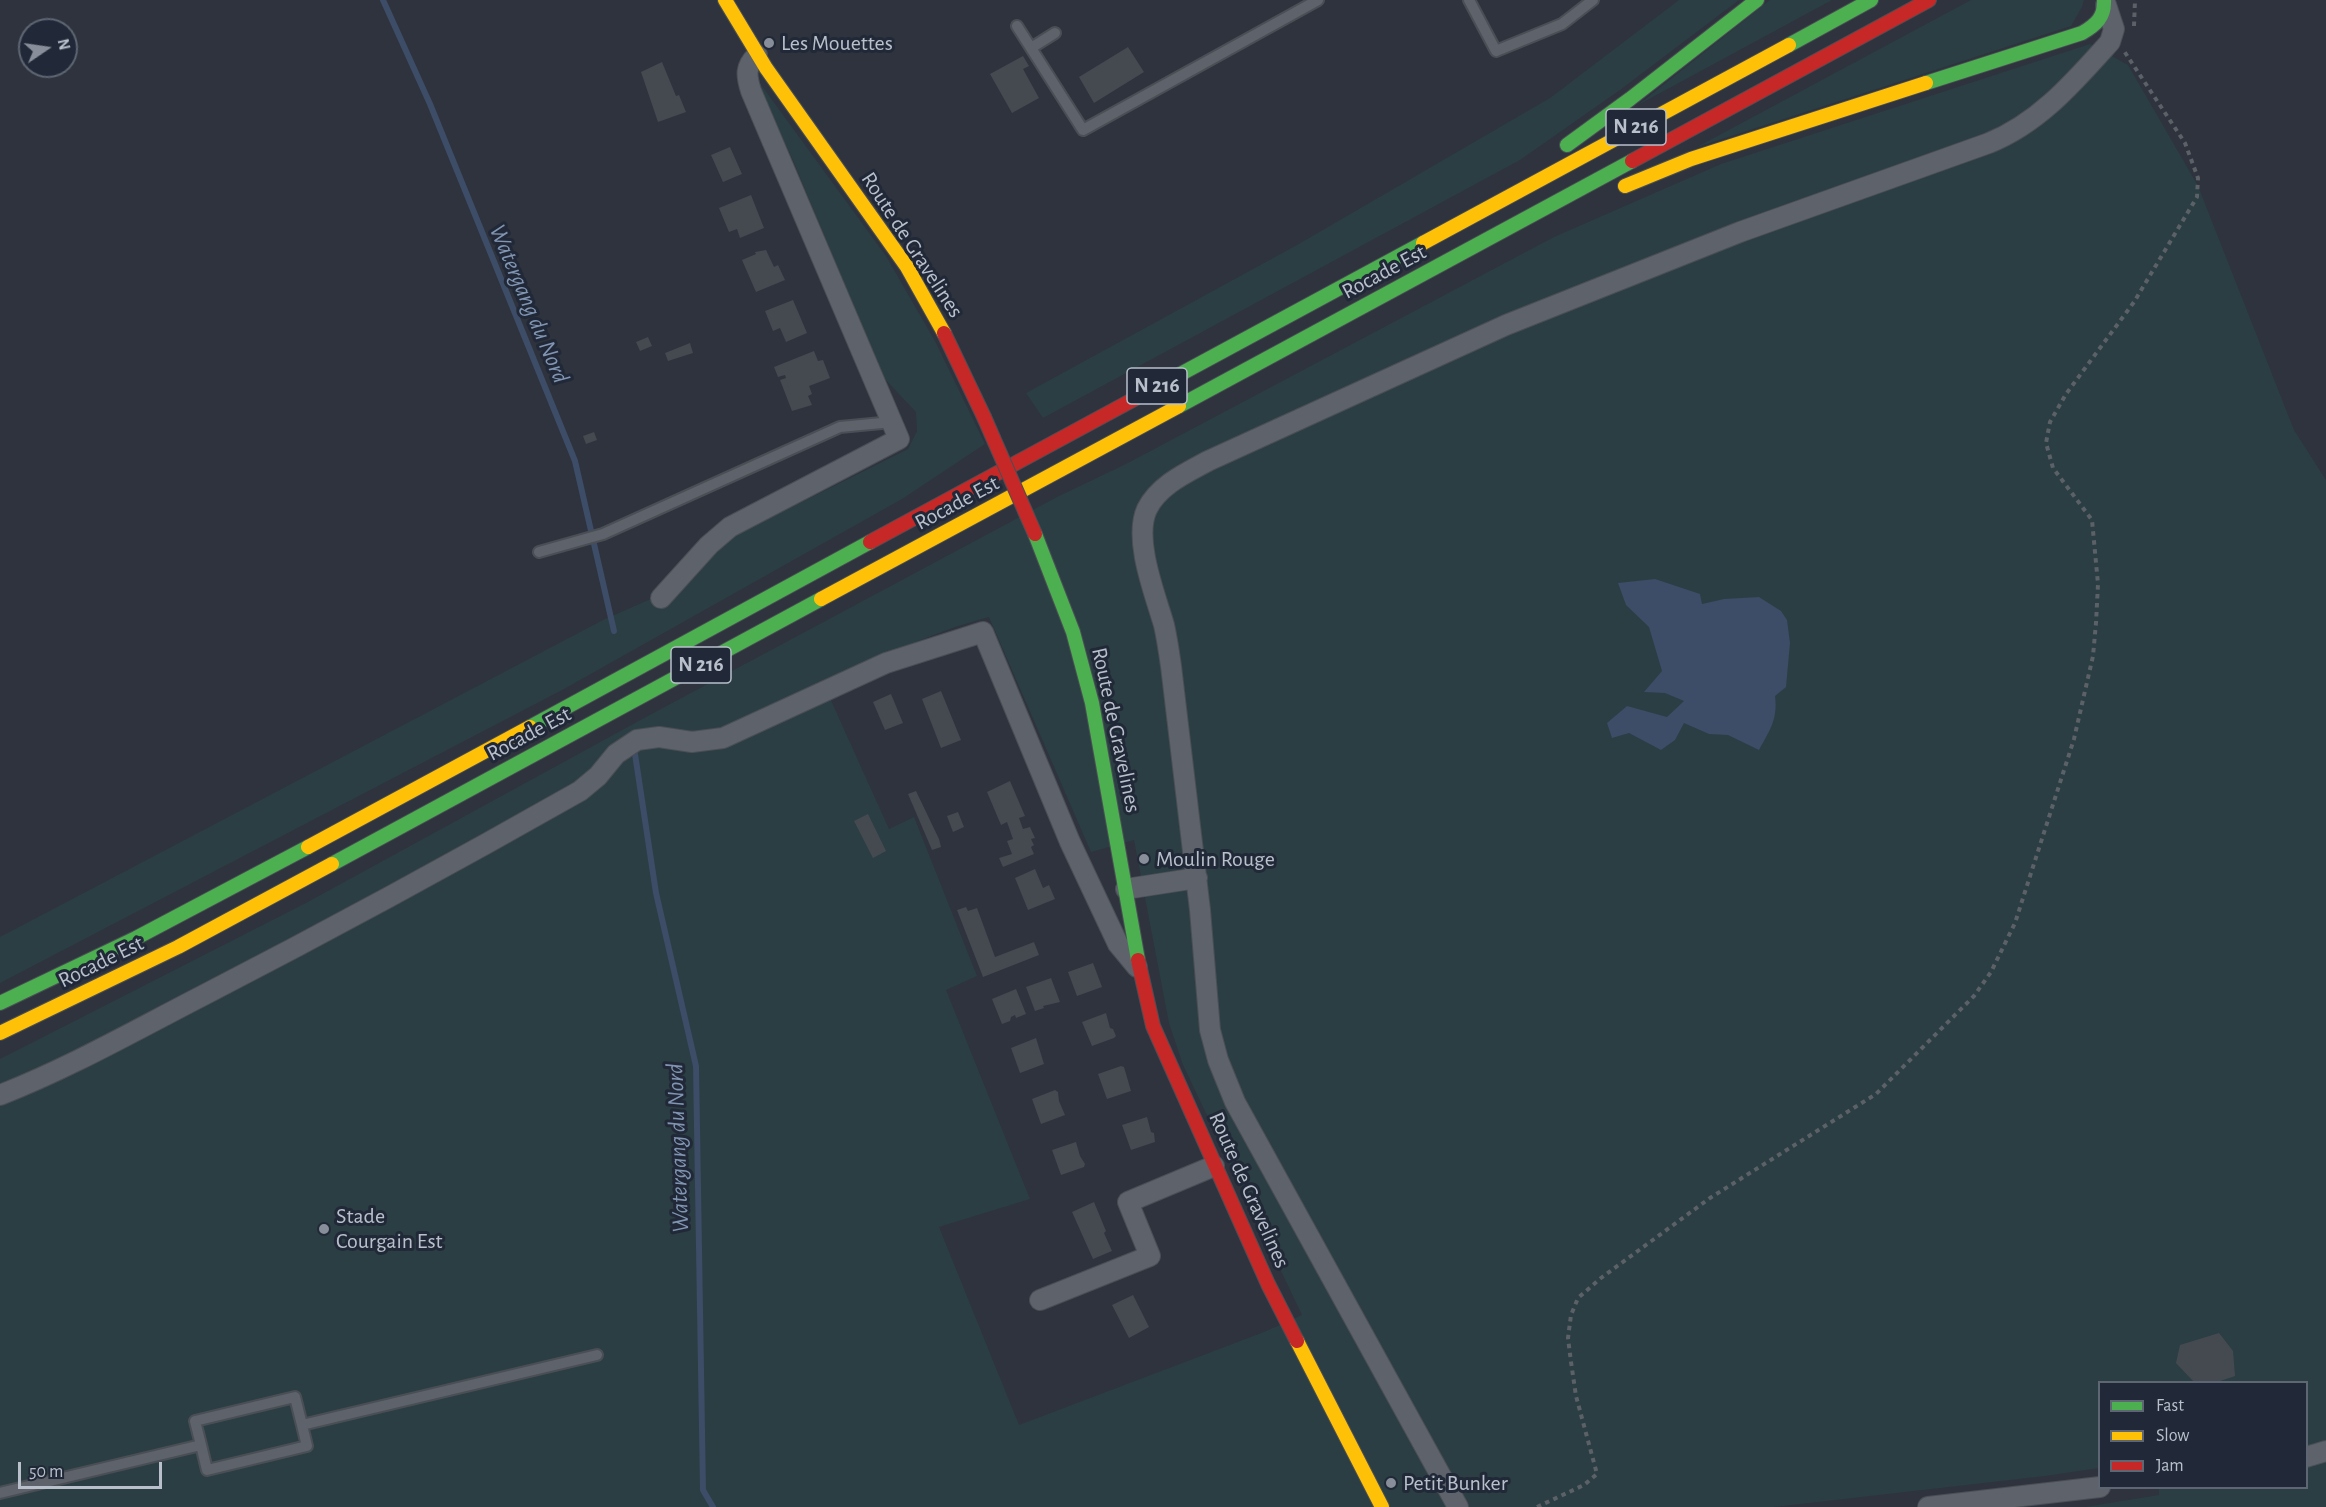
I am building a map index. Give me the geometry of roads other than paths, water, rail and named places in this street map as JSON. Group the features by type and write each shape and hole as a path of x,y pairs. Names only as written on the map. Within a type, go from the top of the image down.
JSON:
{"main road":[{"name":"Route de Gravelines","path":"725,0 757,55 906,267 954,351 984,417 1061,600 1088,685 1100,737 1139,968 1158,1038 1214,1166 1291,1331 1382,1507"},
{"path":"1556,152 1630,99 1756,0"},
{"name":"Rocade Est","path":"0,1004 136,938 248,879 1871,0"},
{"name":"Rocade Est","path":"0,1033 178,947 1929,0"},
{"path":"1616,190 1691,159 2081,33 2091,28 2100,18 2104,11 2104,0"},
{"path":"1401,254 1537,165"},
{"path":"1548,207 1588,199"}],"street":[{"path":"1458,1507 1229,1090 1218,1060 1210,1029 1197,878 1171,666 1142,538 1144,518 1148,508 1161,491 1208,461 1506,325 1740,232 2014,132 2049,106 2110,42 2113,26 2104,0"},
{"path":"661,598 709,545 730,527 899,439 751,91 747,66 757,55"},
{"path":"0,1095 37,1081 450,865 580,790 593,781 616,754 636,740 659,737 698,742 723,738 899,658 983,632 1063,825 1099,904 1118,944 1139,968"},
{"path":"1126,889 1197,878"},
{"path":"1040,1300 1150,1256 1128,1202 1214,1166"},
{"path":"2308,1457 2326,1451"},
{"path":"1928,1507 2098,1487"}],"lane":[{"path":"1017,26 1083,130 1318,0"},
{"path":"1469,0 1496,51 1562,24 1593,0"},
{"path":"1031,48 1055,33"},
{"path":"539,552 603,534 840,427 892,422"},
{"path":"302,1425 597,1355"},
{"path":"295,1397 307,1446 207,1470 201,1446 195,1421 295,1397"},
{"path":"0,1493 201,1446"}],"water":[{"path":"1655,579 1700,594 1702,604 1724,599 1759,597 1781,611 1787,620 1790,643 1786,687 1775,696 1774,718 1759,750 1728,735 1709,734 1684,723 1675,740 1661,750 1629,733 1612,738 1607,723 1627,706 1667,717 1684,701 1665,693 1644,692 1662,671 1649,627 1626,605 1618,583"}],"waterway":[{"name":"Watergang du Nord","path":"383,0 430,104 575,461 614,631"},
{"name":"Watergang du Nord","path":"635,754 656,893 696,1066 703,1490 713,1507"}],"place":[{"name":"Les Mouettes","path":"769,43"},
{"name":"Moulin Rouge","path":"1144,859"},
{"name":"Stade Courgain Est","path":"324,1229"},
{"name":"Petit Bunker","path":"1391,1483"}]}
